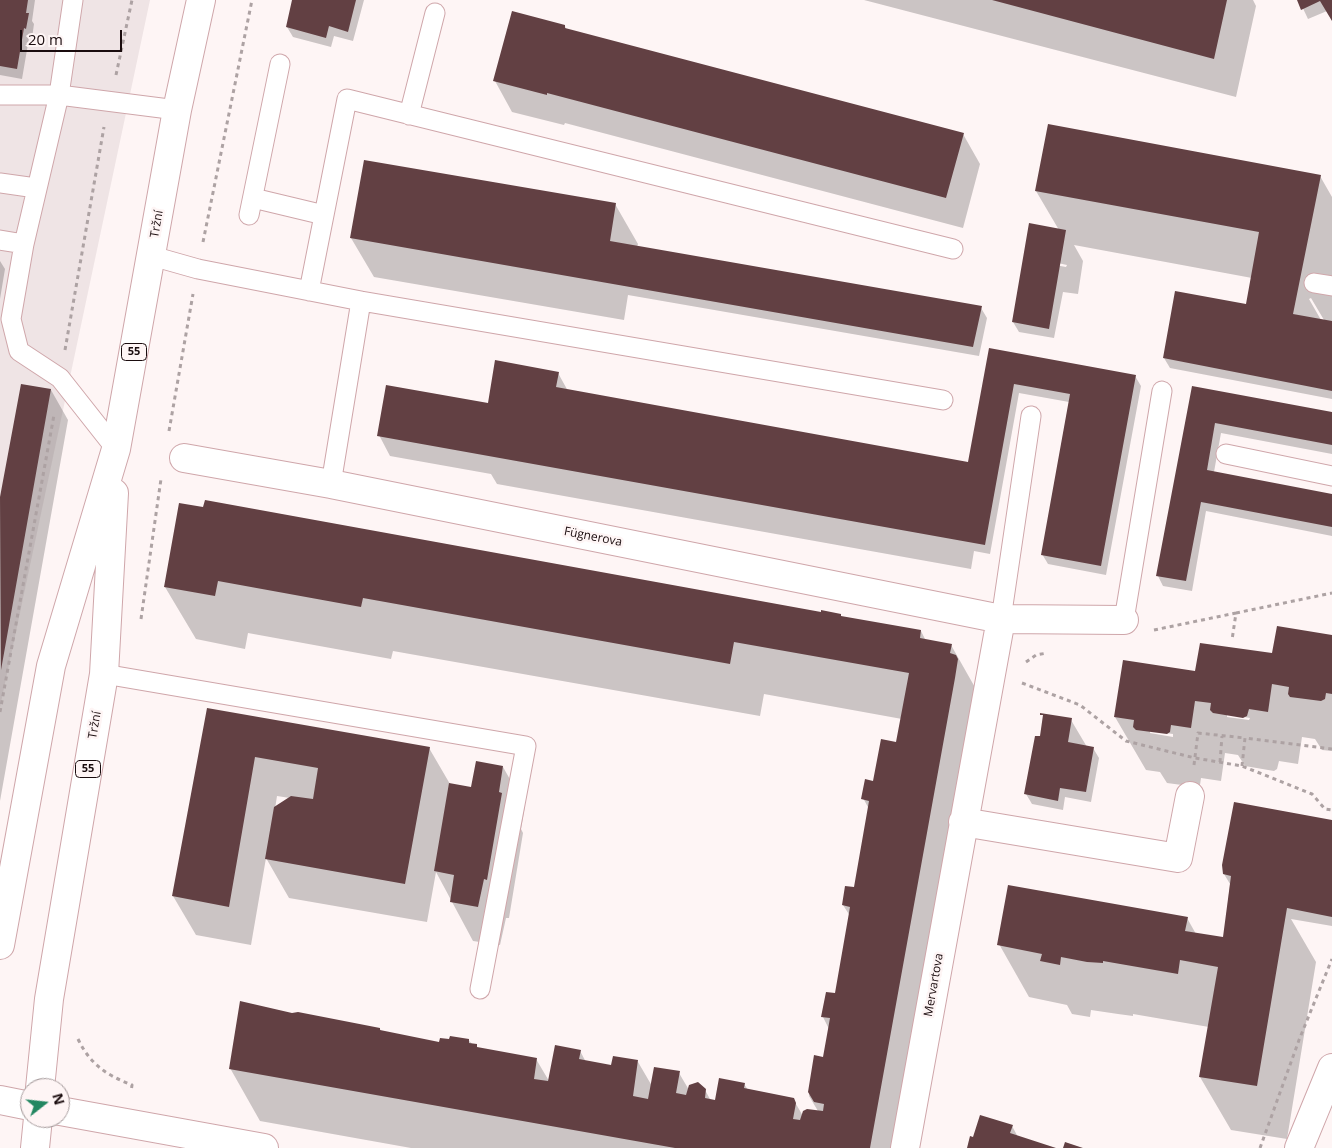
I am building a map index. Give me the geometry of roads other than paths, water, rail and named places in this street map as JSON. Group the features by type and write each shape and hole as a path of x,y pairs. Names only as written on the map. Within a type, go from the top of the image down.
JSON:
{"street":[{"name":"Tržní","path":"0,944 51,666 116,449 177,110 201,0"},
{"name":"Fügnerova","path":"176,448 330,484 1001,618"},
{"name":"Tržní","path":"41,1078 49,999 104,674 116,449"},
{"path":"1001,618 1124,620"},
{"name":"Mervartova","path":"904,1148 1001,618"},
{"path":"963,822 1178,858 1190,796"},
{"path":"1299,1148 1332,1068"},
{"path":"0,1100 20,1104"},
{"path":"70,1113 264,1148"},
{"path":"35,1148 37,1128"}],"lane":[{"path":"73,0 59,95 6,318 19,351 60,378 116,449"},
{"path":"409,115 435,13"},
{"path":"280,64 251,206 324,215"},
{"path":"0,96 59,95 177,110"},
{"path":"309,291 348,100 953,248"},
{"path":"0,183 36,188"},
{"path":"0,240 24,244"},
{"path":"152,256 198,269 361,301 943,400"},
{"path":"330,484 361,301"},
{"path":"1124,620 1162,391"},
{"path":"1001,618 1031,416"},
{"path":"1226,454 1332,476"},
{"path":"104,674 526,746 480,990"}]}
